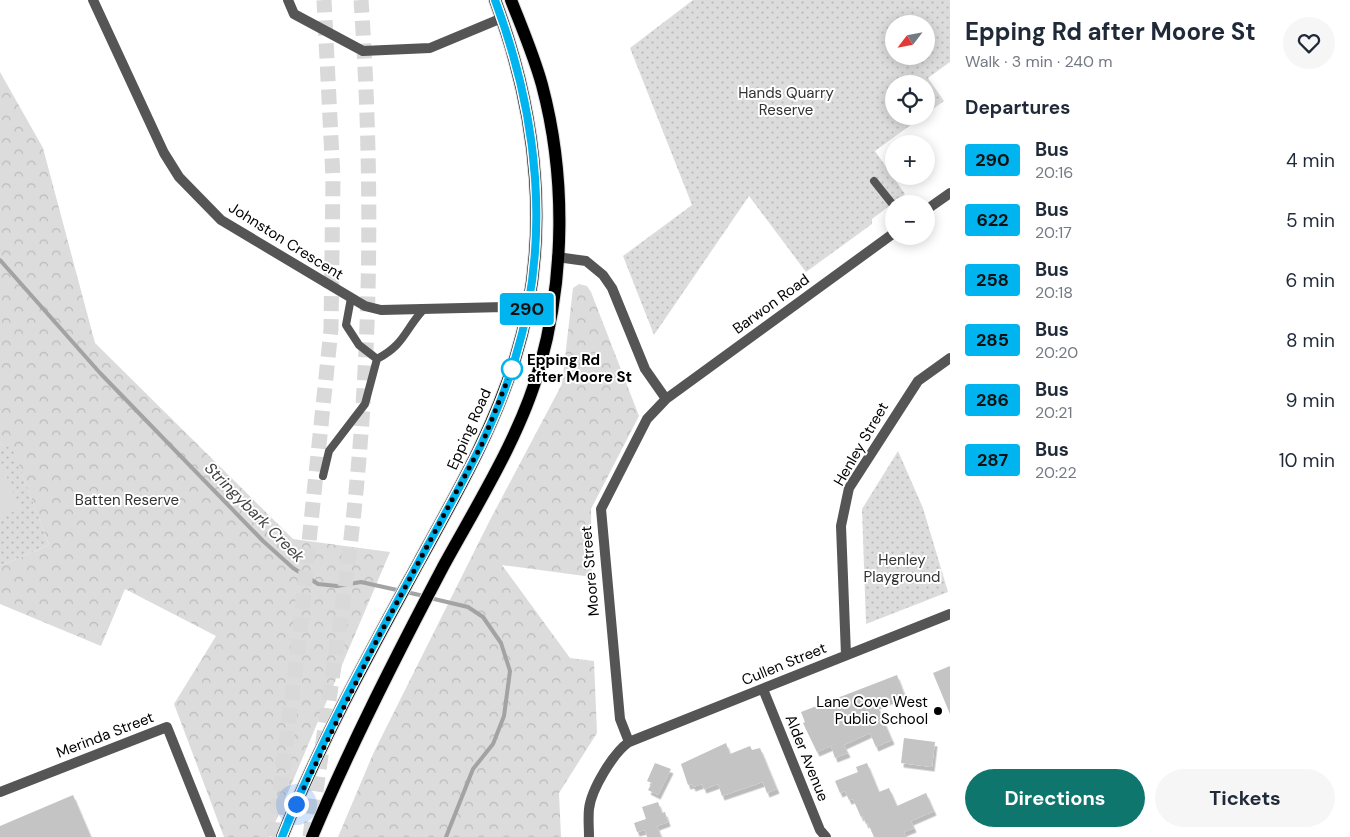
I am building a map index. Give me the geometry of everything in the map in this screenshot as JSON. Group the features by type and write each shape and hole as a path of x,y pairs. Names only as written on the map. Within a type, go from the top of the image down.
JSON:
{"main road":[{"name":"Epping Road","path":"282,837 319,754 379,636 464,479 498,409 516,357 535,255 536,198 530,124 517,64 495,0"},
{"path":"312,837 336,780 401,647 517,427 540,367 556,283 559,229 558,183 552,133 542,85 511,0"},
{"path":"535,255 557,256"}],"street":[{"name":"Johnston Crescent","path":"93,0 164,153 178,176 221,220 351,298 381,310 504,308 526,310"},
{"path":"288,0 294,14 363,51 430,48 502,18"},
{"path":"935,204 950,193"},
{"name":"Barwon Road","path":"666,399 885,240"},
{"path":"557,256 586,261 603,275 612,288 645,369 666,399"},
{"name":"Henley Street","path":"846,655 841,526 849,488 918,381 950,358"},
{"name":"Moore Street","path":"629,742 620,718 601,509 647,419 666,399"},
{"name":"Cullen Street","path":"629,742 950,614"},
{"name":"Alder Avenue","path":"762,688 820,830 826,837"},
{"name":"Merinda Street","path":"0,792 167,727 211,837"},
{"path":"589,837 589,808 594,790 621,748 629,742"}],"lane":[{"path":"874,181 885,195"},
{"path":"351,298 346,324 359,345 377,359"},
{"path":"323,476 329,451 365,404 377,359 402,342 411,323 423,310"}],"green space":[{"name":"Hands Quarry Reserve","path":"693,0 950,0 950,62 932,75 885,75 885,125 911,125 897,135 885,135 885,144 875,151 885,165 885,185 899,185 905,194 885,195 885,209 872,219 872,224 806,272 749,196 654,335 623,256 692,205 630,48"},
{"name":"Batten Reserve","path":"0,72 43,148 95,343 293,539 390,552 269,837 224,837 174,704 216,636 125,589 101,646 0,604 0,566 49,545 13,450 0,444"},
{"name":"Hands Quarry Reserve","path":"935,88 944,101 935,108"},
{"path":"579,284 587,286 591,292 639,416 591,509 592,577 502,565 570,658 594,661 597,733 559,793 561,837 338,837 373,754 490,520 562,384 573,288"},
{"path":"0,444 13,449 49,545 0,566"},
{"name":"Henley Playground","path":"898,451 923,508 948,592 866,624 862,509"},
{"path":"0,460 20,509 0,517"}],"building":[{"path":"950,666 950,714 933,673"},
{"path":"897,675 904,694 877,705 892,740 876,747 870,733 844,745 848,753 835,758 831,746 817,752 803,723 805,722 801,712"},
{"path":"904,738 935,742 932,767 901,763"},
{"path":"726,743 730,754 750,746 752,750 760,748 777,789 767,793 763,782 722,796 718,784 704,789 702,784 693,787 692,784 688,785 681,764"},
{"path":"655,763 671,769 658,795 648,790 652,783 647,781"},
{"path":"867,763 879,792 889,788 897,806 926,793 934,811 911,821 914,828 904,832 906,837 874,837 868,823 866,824 863,816 861,817 853,799 849,800 845,791 840,793 835,781 858,772 856,767"},
{"path":"73,795 91,837 0,837 0,826"},
{"path":"658,802 662,813 665,812 668,822 657,826 661,837 647,837 645,830 637,832 634,823 646,819 642,807"}],"waterway":[{"name":"Stringybark Creek","path":"0,260 100,373 263,541 293,568 318,584 337,586 361,582 424,596"},
{"name":"Stringybark Creek","path":"430,598 468,607 483,617 501,643 510,671 504,716 493,744 473,769 446,837"}],"tunnel":[{"path":"274,837 298,648 331,329 333,178 324,0"},
{"path":"310,837 347,570 357,481 366,361 369,180 361,0"}],"bus line":[{"name":"290","path":"282,837 340,712 482,444 498,409 516,357 530,293 535,255 537,231 534,160 524,91 510,40 495,0"}],"place":[{"name":"Epping Rd after Moore St","path":"512,369"},
{"name":"Lane Cove West Public School","path":"938,711"}],"route":[{"path":"296,804 319,754 379,636 482,444 498,409 512,369"}]}
